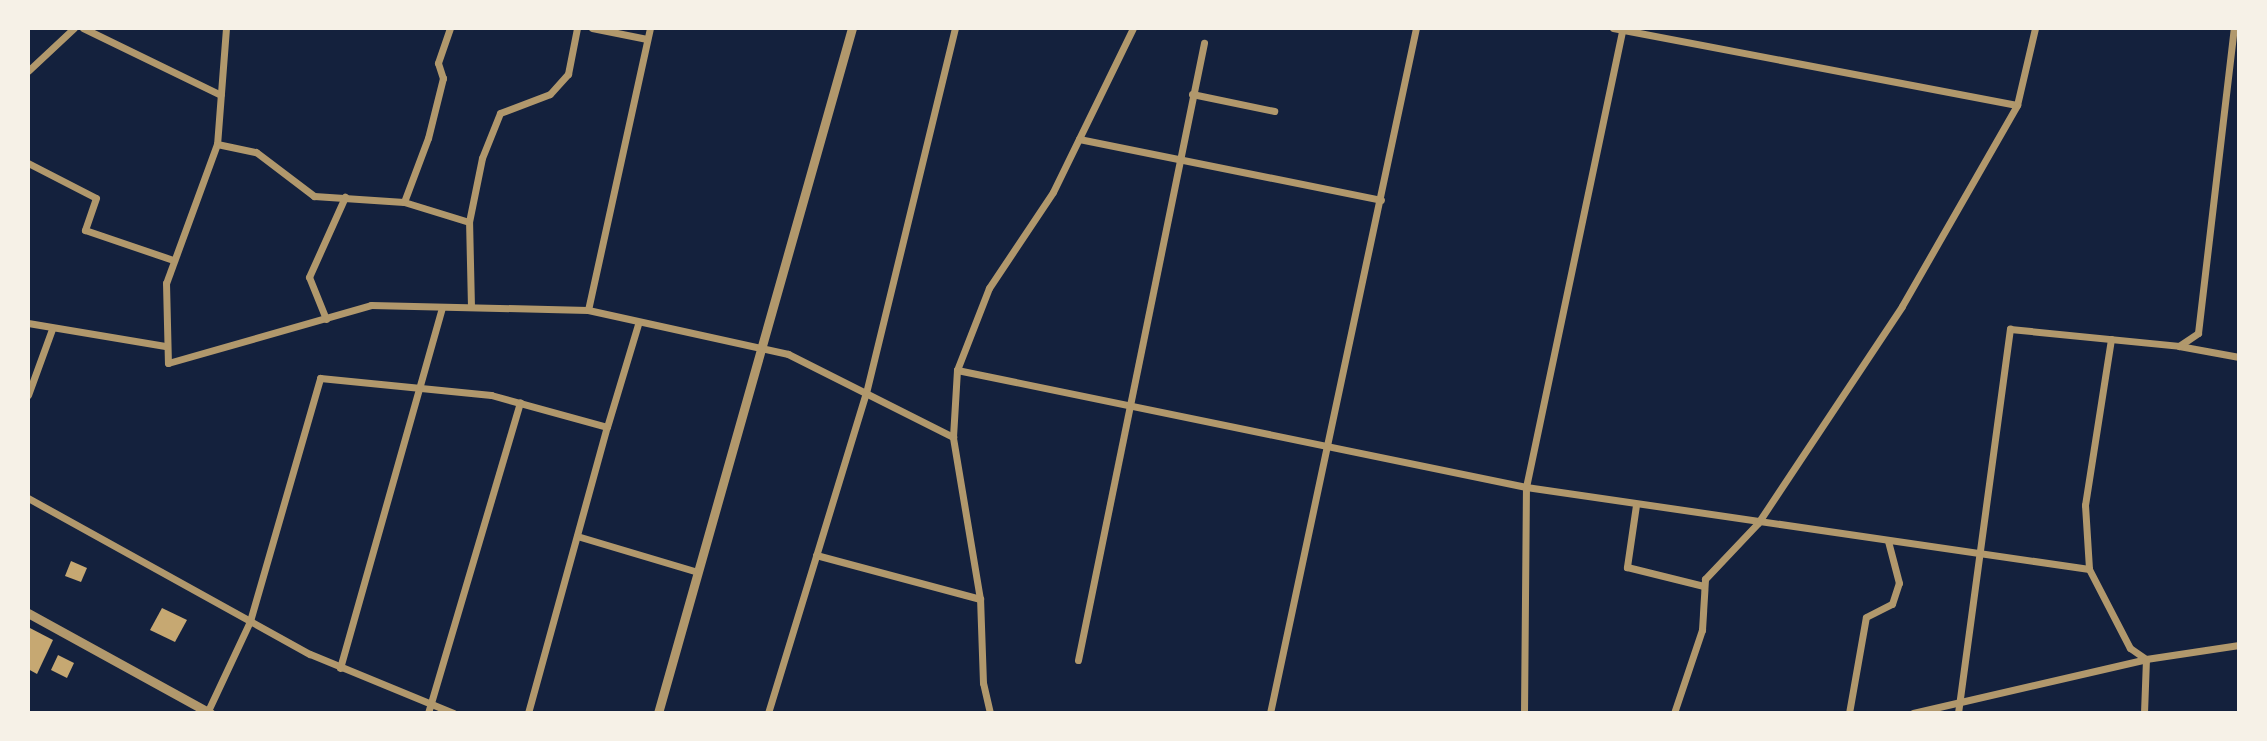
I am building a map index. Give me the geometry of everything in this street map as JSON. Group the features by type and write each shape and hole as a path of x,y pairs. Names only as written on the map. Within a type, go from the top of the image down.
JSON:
{"street":[{"path":"28,71 74,28"},
{"path":"83,28 221,95"},
{"path":"226,28 217,144 166,283 165,346 168,363 371,305 588,310 761,352 788,354 953,437"},
{"path":"404,202 428,138 443,78 438,63 450,28"},
{"path":"471,307 469,222 482,158 500,113 550,94 568,74 577,28"},
{"path":"592,28 647,39"},
{"path":"588,310 650,28"},
{"path":"658,713 852,28"},
{"path":"768,713 866,393 955,28"},
{"path":"990,713 983,683 980,599 953,437 957,370 989,288 1053,192 1133,28"},
{"path":"1270,713 1416,28"},
{"path":"1613,28 2017,105"},
{"path":"1674,713 1702,630 1704,586 1758,523 1902,306 2017,105 2035,28"},
{"path":"2179,346 2198,333 2234,28"},
{"path":"1524,713 1526,487 1622,30"},
{"path":"1078,660 1178,158 1204,43"},
{"path":"1192,94 1274,111"},
{"path":"1079,139 1381,200"},
{"path":"217,144 256,152 314,196 404,202 469,222"},
{"path":"28,163 96,198 85,230 173,260"},
{"path":"326,319 309,277 345,197"},
{"path":"340,668 442,307"},
{"path":"28,323 165,346"},
{"path":"528,713 638,324"},
{"path":"28,395 52,329"},
{"path":"1958,713 2010,329 2179,346 2239,357"},
{"path":"2111,339 2085,505 2089,569 2130,648 2146,659"},
{"path":"957,370 1325,449 1526,487 2089,569"},
{"path":"28,613 208,713 250,621 320,378 520,402 607,427"},
{"path":"429,710 520,402"},
{"path":"28,498 340,668 429,710 453,713"},
{"path":"1636,505 1627,567 1704,586"},
{"path":"577,536 698,572"},
{"path":"1849,713 1866,617 1892,604 1899,583 1888,541"},
{"path":"816,555 980,599"},
{"path":"1913,713 1958,699 2146,659 2239,645"},
{"path":"2144,713 2146,659"}],"building":[{"path":"71,561 87,568 81,582 65,576"},
{"path":"162,608 187,620 175,642 150,630"},
{"path":"28,627 53,640 37,674 28,669"},
{"path":"58,655 74,663 67,678 51,670"}]}
